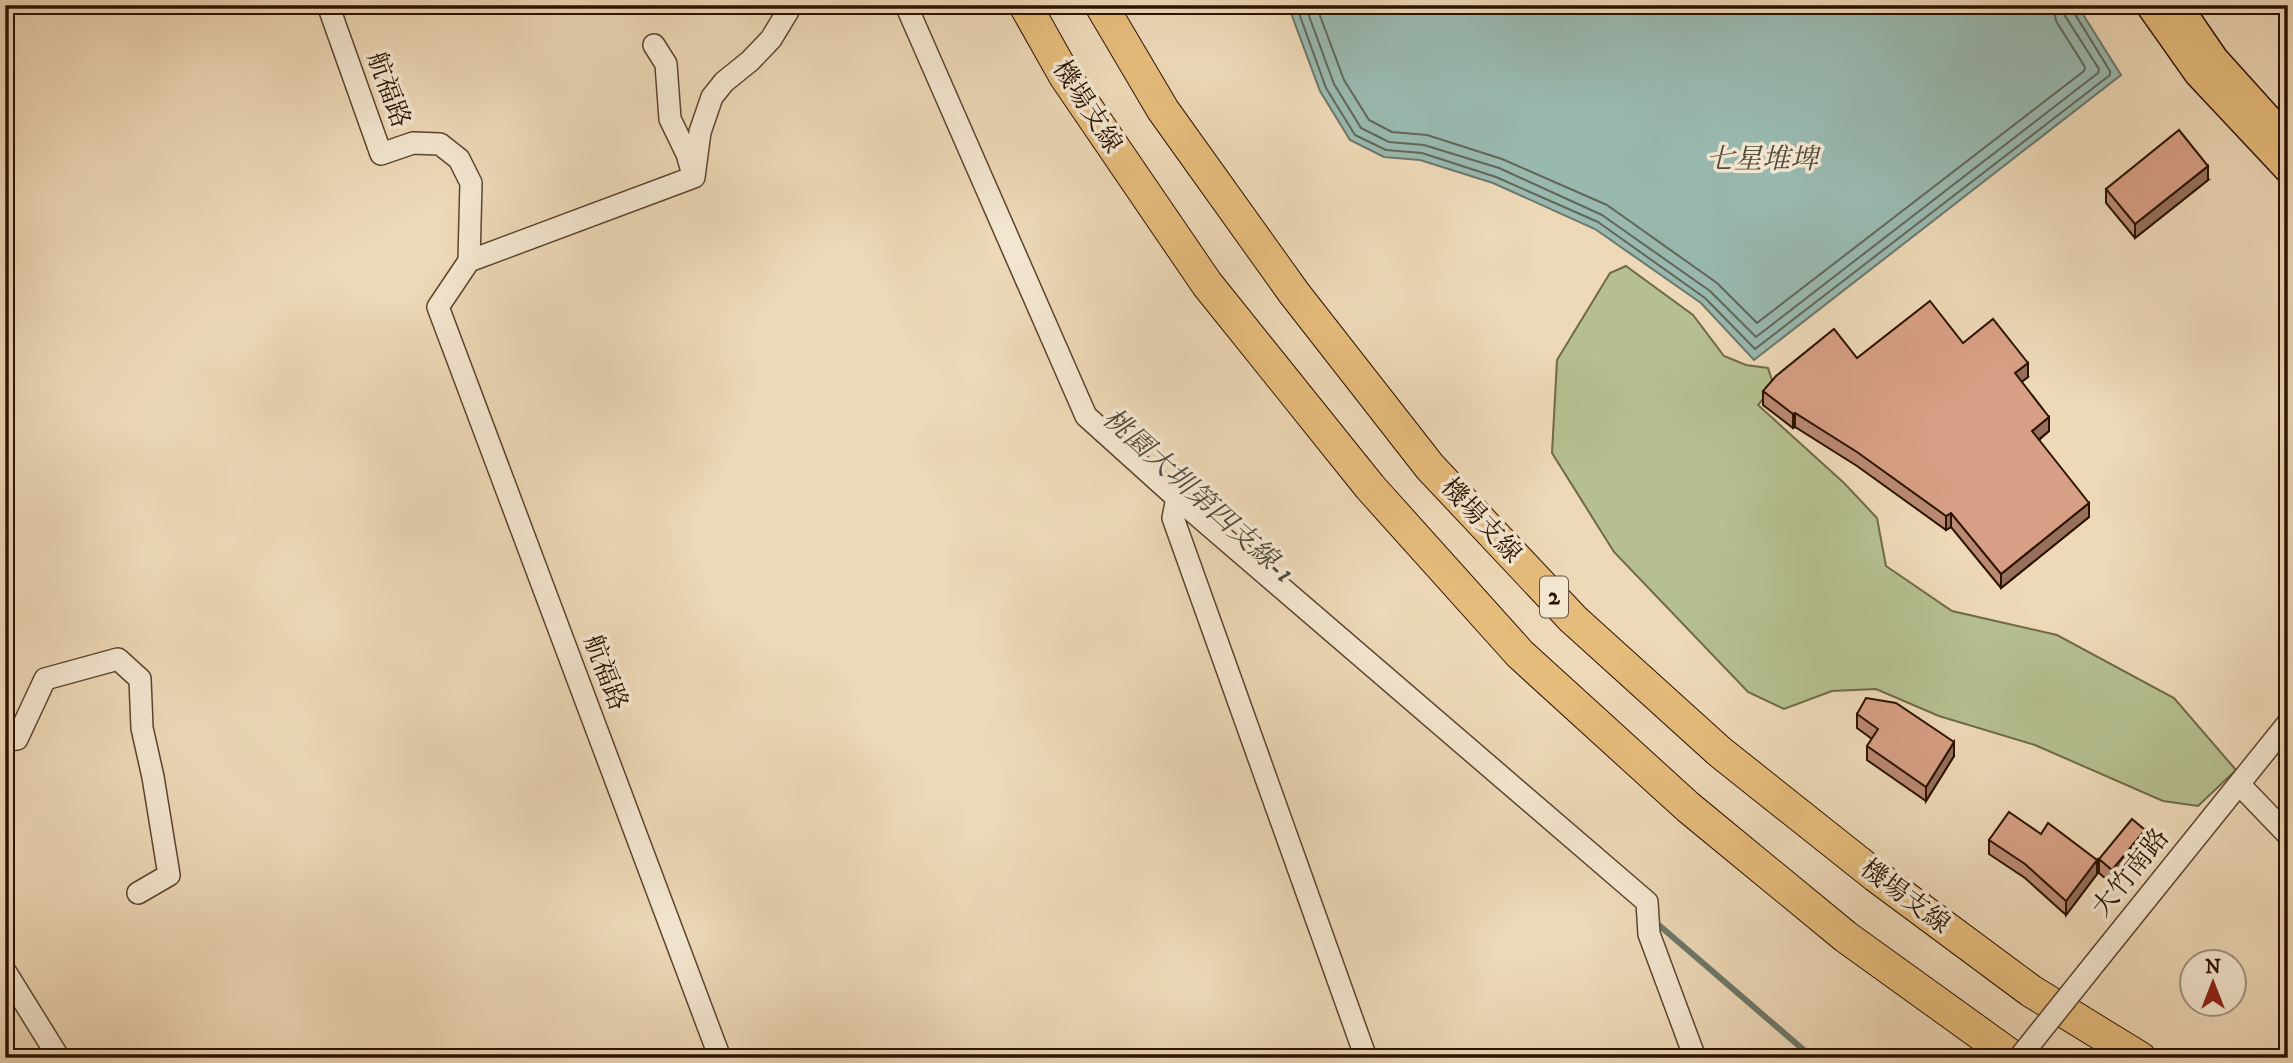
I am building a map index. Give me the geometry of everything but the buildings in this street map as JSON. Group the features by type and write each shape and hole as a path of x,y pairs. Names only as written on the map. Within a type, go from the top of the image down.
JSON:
{"highway":[{"name":"機場支線","path":"1025,5 1065,76 1207,284 1370,487 1520,654 1688,807 1835,929 2017,1058"},
{"name":"機場支線","path":"1101,5 1163,110 1294,293 1430,467 1573,618 1720,752 1876,876 2031,990 2140,1058"}],"main road":[{"path":"2149,5 2197,73 2288,170"},
{"path":"2178,5 2215,59 2288,140"}],"street":[{"name":"航福路","path":"328,5 381,153 412,144 440,144 459,159 471,183 469,261 438,307 720,1058"},
{"path":"694,177 699,132 712,97 724,82 771,39 789,5"},
{"path":"906,5 1086,416 1177,498 1647,902 1649,934 1695,1058"},
{"path":"654,45 666,64 670,119 687,153 694,177"},
{"path":"469,261 694,177"},
{"path":"1177,498 1173,518 1366,1058"},
{"path":"5,741 17,739 45,679 118,659 140,679 142,728 153,776 169,875 138,893"},
{"name":"大竹南路","path":"2017,1058 2288,723"},
{"path":"2239,784 2288,835"},
{"path":"5,971 60,1058"}],"green space":[{"path":"1626,266 1693,315 1724,356 1746,365 1768,368 1774,386 1758,405 1844,483 1877,518 1886,566 1952,611 2057,635 2174,698 2236,770 2198,806 2163,801 2035,745 1939,716 1876,689 1832,691 1784,709 1748,692 1614,552 1552,453 1557,360 1610,273"}],"water":[{"name":"七星堆埤","path":"1288,5 2077,5 2121,75 1754,360 1701,303 1595,229 1493,183 1420,160 1384,157 1350,140 1320,91"}],"waterway":[{"name":"桃園大圳第四支線-1","path":"1653,920 1813,1058"}]}
